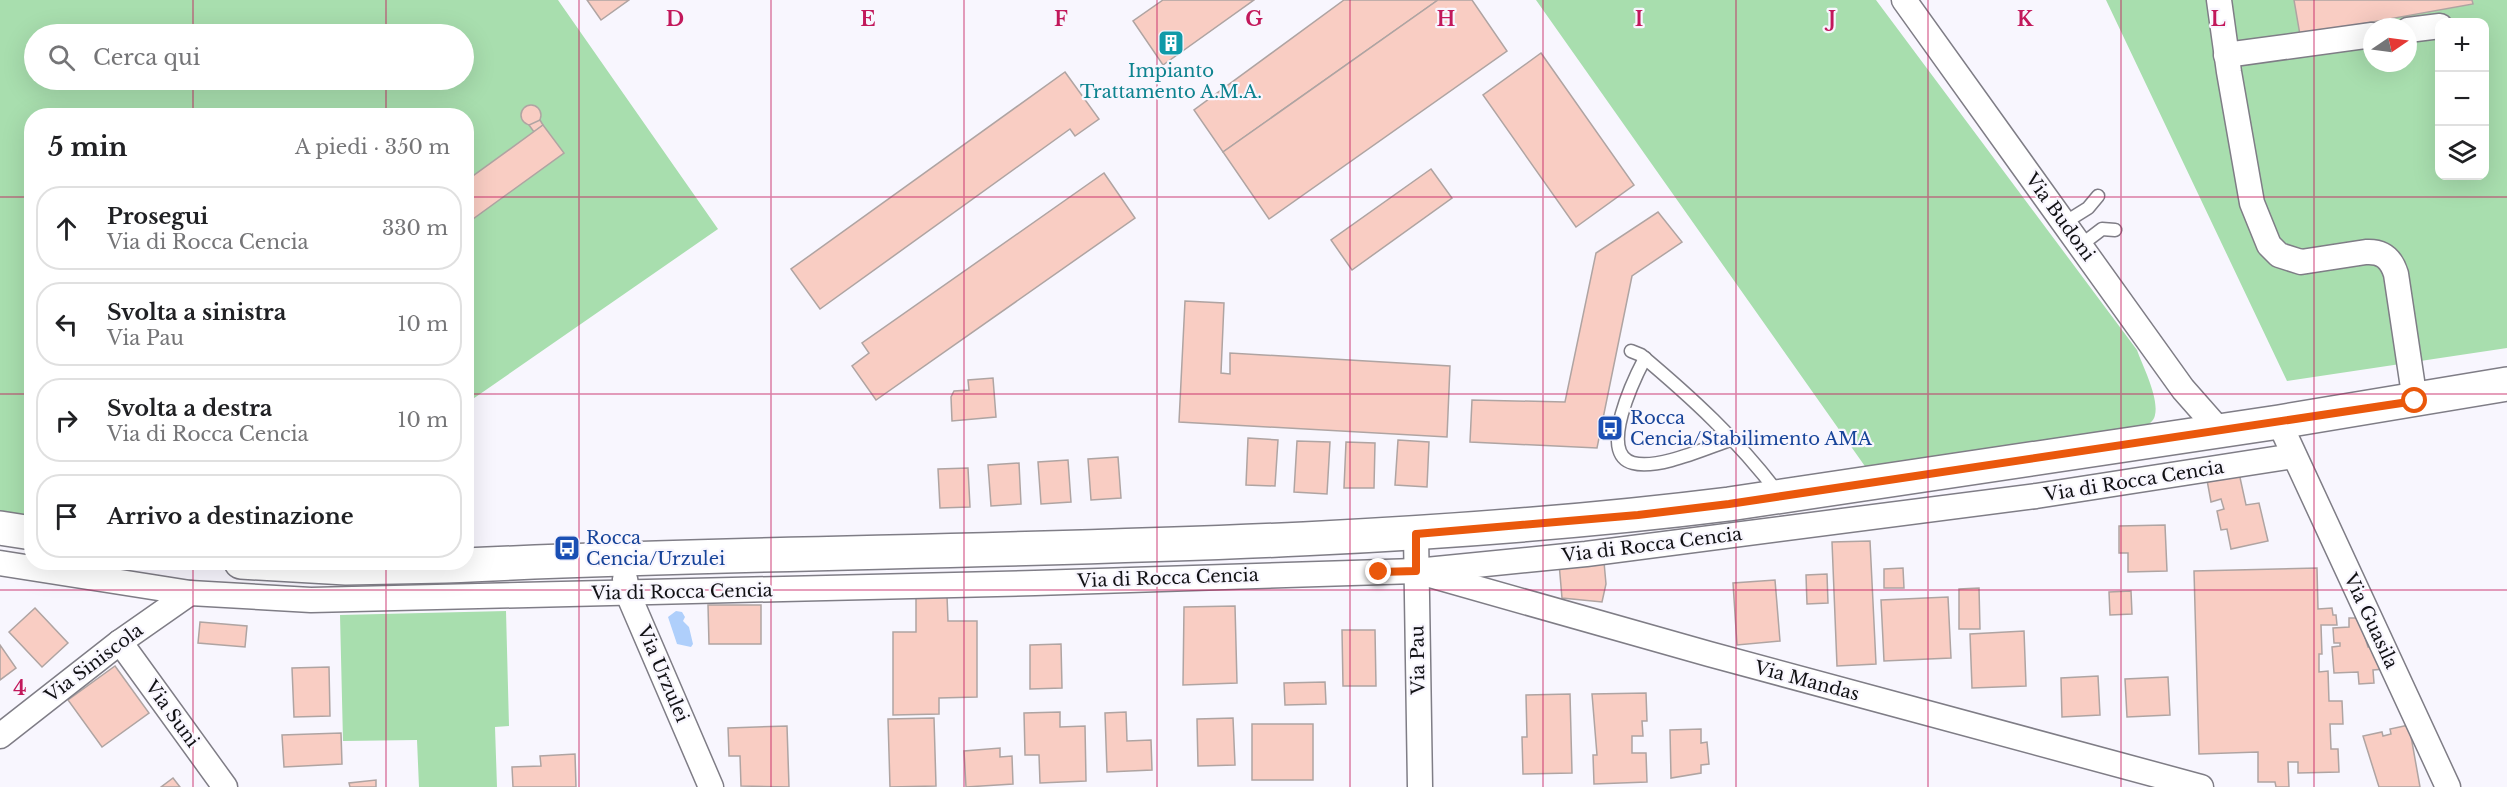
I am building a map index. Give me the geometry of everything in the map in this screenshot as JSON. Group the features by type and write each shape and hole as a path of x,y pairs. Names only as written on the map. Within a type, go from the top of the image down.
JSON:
{"main road":[{"name":"Via di Rocca Cencia","path":"474,564 1416,534 1638,515 2220,431 2415,401 2507,384"},
{"path":"0,528 24,532"}],"street":[{"name":"Via Budoni","path":"1904,0 2183,389 2220,431"},
{"path":"2219,0 2226,55 2252,203 2265,239 2279,255 2301,262 2366,252 2376,252 2388,258 2396,274 2415,401"},
{"path":"2417,29 2435,27"},
{"path":"2226,55 2363,36"},
{"path":"2279,422 2294,456"},
{"name":"Via di Rocca Cencia","path":"44,570 190,593 311,600 628,594 1416,571 1586,554 1953,507 2294,456"},
{"name":"Via Guasila","path":"2294,456 2448,787"},
{"name":"Via Pau","path":"1416,534 1420,787"},
{"path":"1182,543 1184,578"},
{"name":"Via Urzulei","path":"621,560 628,594 711,787"},
{"name":"Via di Rocca Cencia","path":"0,563 24,567"},
{"name":"Via Mandas","path":"1416,571 1709,654 2200,787"},
{"name":"Via Siniscola","path":"0,736 120,642 190,593"},
{"name":"Via Suni","path":"120,642 225,787"}],"lane":[{"path":"2064,224 2088,208 2098,196"},
{"path":"2081,245 2102,229 2115,230"},
{"path":"1631,351 1645,358 1704,410 1733,439 1780,496"},
{"path":"1645,358 1628,391 1618,431 1618,443 1626,459 1632,463 1658,462 1733,439"}],"green space":[{"path":"0,0 558,0 718,229 474,398 474,108 24,108 24,517 0,513"},
{"path":"1536,0 1876,0 2137,350 2155,400 2156,408 2153,419 2143,429 1869,472"},
{"path":"2106,0 2507,0 2507,348 2287,381"},
{"path":"506,611 509,726 495,727 497,787 419,787 417,740 343,741 340,615"}],"water":[{"path":"676,611 682,612 685,617 683,621 689,627 693,644 691,647 677,644 668,617"}],"building":[{"path":"587,0 629,0 601,20"},
{"name":"Impianto Trattamento A.M.A.","path":"1163,0 1254,0 1163,65 1133,21"},
{"path":"1344,0 1438,0 1223,152 1194,110"},
{"path":"1438,0 1472,0 1507,51 1269,219 1223,152"},
{"path":"2294,0 2472,0 2473,4 2395,18 2363,18 2363,24 2300,35"},
{"path":"1541,53 1634,185 1576,227 1483,95"},
{"path":"1065,72 1099,119 1075,136 1070,129 820,309 791,269"},
{"path":"531,105 538,108 541,115 538,122 531,125 524,122 521,115 524,108"},
{"path":"540,120 543,125 534,132 529,125"},
{"path":"543,125 564,153 474,218 474,175"},
{"path":"1431,169 1452,198 1352,270 1331,240"},
{"path":"1104,173 1135,218 876,400 852,366 869,353 862,343"},
{"path":"1658,212 1682,242 1632,276 1597,448 1470,442 1472,400 1565,402 1596,253"},
{"path":"1185,301 1224,303 1221,373 1230,374 1230,353 1450,366 1447,437 1179,422"},
{"path":"993,378 996,417 952,421 951,397 954,391 969,390 968,380"},
{"path":"1248,438 1278,440 1275,486 1246,485"},
{"path":"1398,440 1429,442 1427,487 1395,485"},
{"path":"1297,441 1330,442 1327,494 1294,492"},
{"path":"1346,442 1375,443 1374,488 1344,488"},
{"path":"1118,457 1121,498 1091,500 1088,459"},
{"path":"1068,460 1071,502 1041,504 1038,462"},
{"path":"1019,463 1021,504 991,506 988,465"},
{"path":"968,468 970,507 940,508 938,469"},
{"path":"2239,473 2246,505 2259,503 2268,541 2231,549 2227,529 2221,530 2217,511 2224,509 2221,499 2211,502 2207,480"},
{"path":"2165,525 2167,571 2128,572 2128,553 2119,553 2119,526"},
{"path":"1870,541 1876,664 1837,666 1832,542"},
{"path":"1604,562 1606,584 1602,602 1562,598 1559,563"},
{"path":"1903,568 1904,588 1884,588 1884,569"},
{"path":"2317,568 2318,609 2332,608 2333,615 2336,615 2337,625 2321,625 2322,654 2319,654 2319,672 2328,671 2329,701 2342,701 2343,724 2330,724 2331,749 2338,749 2339,772 2298,773 2298,762 2288,762 2289,787 2276,787 2275,782 2258,782 2258,752 2199,754 2194,571"},
{"path":"1827,574 1828,603 1807,604 1806,575"},
{"path":"1775,580 1780,641 1737,645 1733,583"},
{"path":"1979,588 1980,629 1959,629 1959,589"},
{"path":"2131,591 2132,614 2110,615 2109,592"},
{"path":"916,596 947,596 948,621 977,621 977,697 939,698 939,714 893,715 893,632 916,632"},
{"path":"1948,597 1951,658 1884,661 1881,600"},
{"path":"708,605 761,605 761,644 709,644"},
{"path":"1235,606 1237,683 1183,685 1184,607"},
{"path":"35,608 68,643 42,667 9,632"},
{"path":"2349,618 2359,618 2368,647 2374,647 2385,669 2373,670 2374,683 2359,684 2358,672 2334,673 2332,647 2340,646 2340,643 2334,643 2333,628 2349,627"},
{"path":"200,622 247,626 245,647 198,643"},
{"path":"1342,630 1375,630 1376,686 1343,686"},
{"path":"2024,631 2026,686 1972,688 1970,634"},
{"path":"1061,644 1062,688 1030,689 1030,645"},
{"path":"0,645 16,668 0,680"},
{"path":"115,666 149,713 102,747 68,700"},
{"path":"329,667 330,716 294,717 292,668"},
{"path":"2098,676 2100,715 2062,717 2061,678"},
{"path":"2168,677 2170,715 2127,717 2125,679"},
{"path":"1325,682 1326,704 1285,705 1284,683"},
{"path":"1646,693 1647,721 1642,721 1643,736 1632,736 1632,753 1646,753 1647,782 1594,784 1593,755 1597,755 1592,694"},
{"path":"1570,694 1572,773 1523,774 1522,737 1527,737 1526,695"},
{"path":"1060,712 1060,727 1085,726 1086,781 1040,783 1039,755 1025,755 1024,713"},
{"path":"1126,712 1127,741 1151,740 1152,770 1107,772 1105,713"},
{"path":"934,718 936,786 890,787 888,719"},
{"path":"1233,718 1235,765 1198,766 1197,719"},
{"path":"1252,724 1313,724 1313,780 1252,780"},
{"path":"2409,725 2420,787 2379,787 2363,736 2382,732 2383,736 2391,734 2390,729"},
{"path":"787,726 789,787 741,786 740,756 729,756 728,728"},
{"path":"1701,729 1701,743 1707,742 1709,764 1701,765 1701,773 1671,778 1670,730"},
{"path":"341,733 342,764 284,767 282,735"},
{"path":"1000,748 1000,757 1012,756 1013,784 966,787 964,751"},
{"path":"575,754 576,787 513,787 512,767 541,766 540,756"},
{"path":"173,778 180,787 161,787"},
{"path":"376,780 376,787 350,787 349,783"}],"place":[{"name":"Impianto Trattamento A.M.A.","path":"1171,43"},
{"name":"Rocca Cencia/Stabilimento AMA","path":"1610,428"},
{"name":"Rocca Cencia/Urzulei","path":"567,548"}],"route":[{"path":"1379,572 1416,571 1416,534 1638,515 1729,504 2415,401"}]}
